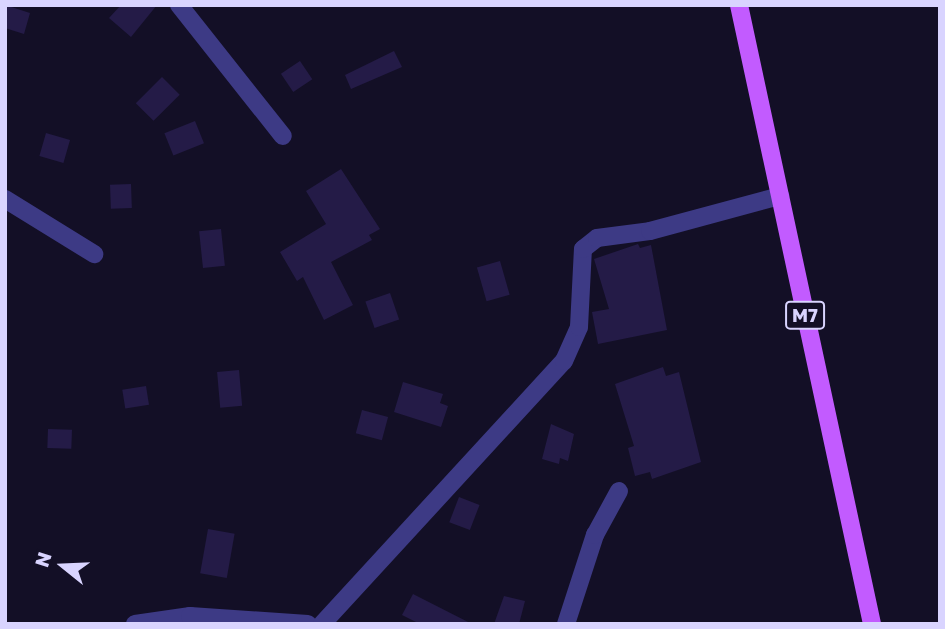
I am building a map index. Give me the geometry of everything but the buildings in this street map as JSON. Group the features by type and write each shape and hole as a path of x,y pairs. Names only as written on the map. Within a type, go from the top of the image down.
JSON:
{"main road":[{"name":"M7","path":"739,5 872,624"}],"street":[{"path":"179,5 283,136"},
{"path":"322,624 564,362 579,327 583,249 597,239 650,231 780,196"},
{"path":"5,199 94,254"},
{"path":"566,624 595,536 619,491"},
{"path":"135,624 190,616 308,624"}]}
